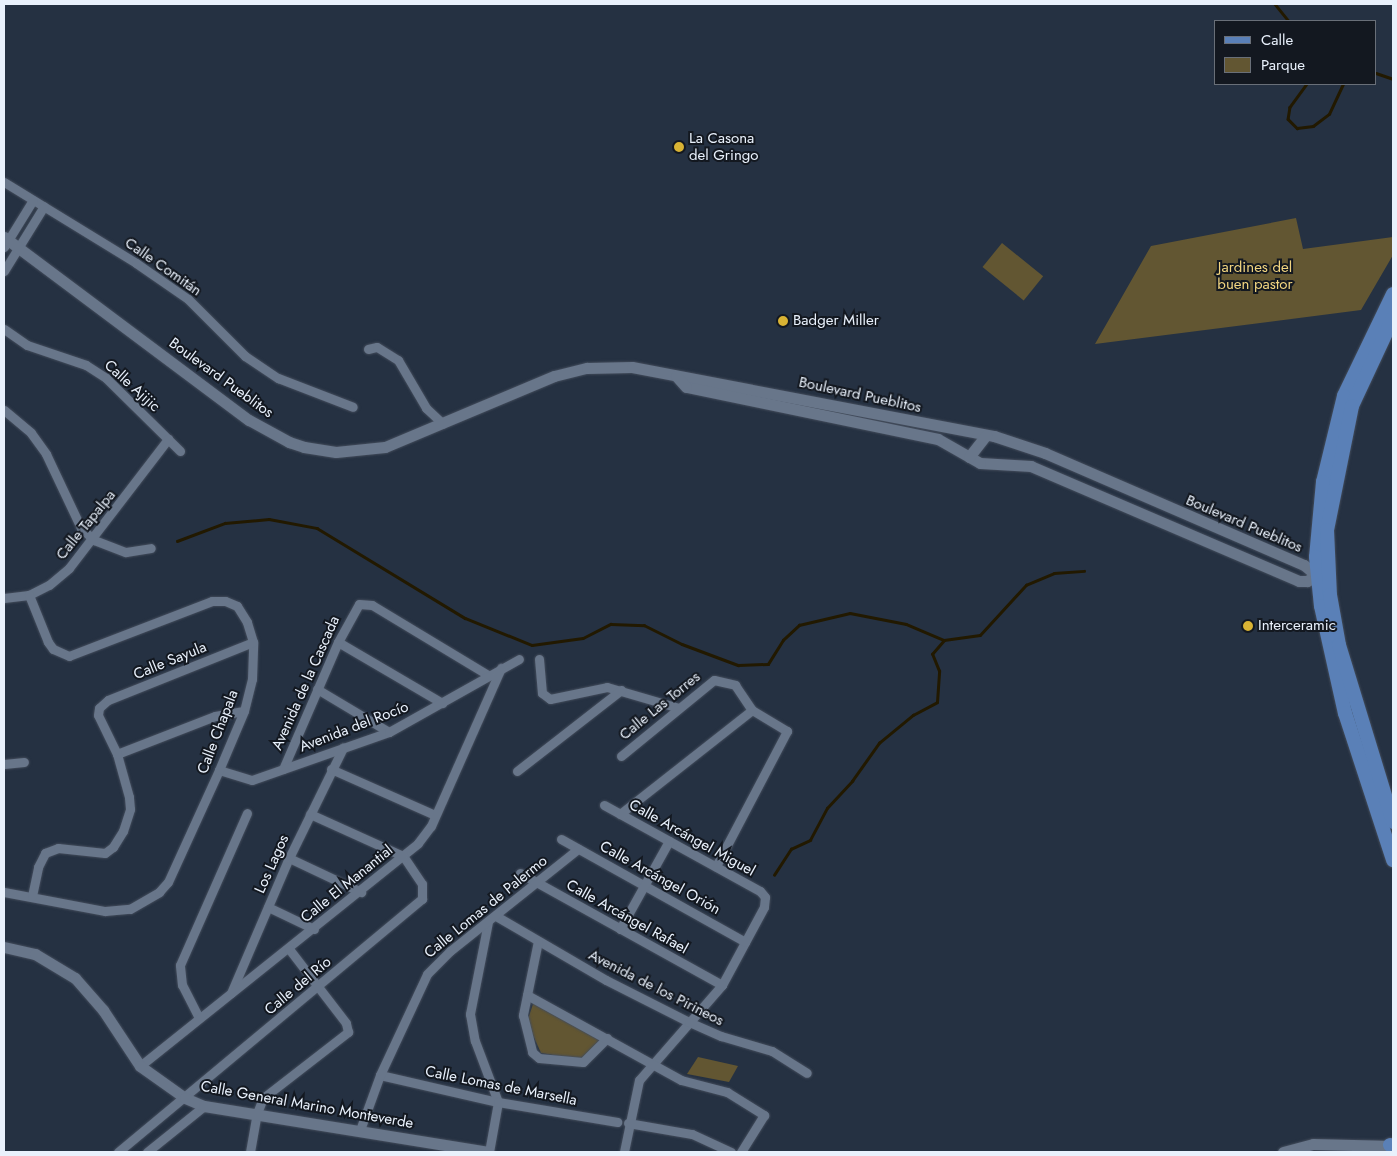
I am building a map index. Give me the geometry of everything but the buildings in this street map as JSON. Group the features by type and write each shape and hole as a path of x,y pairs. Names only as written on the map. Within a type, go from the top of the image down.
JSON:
{"main road":[{"path":"1393,294 1350,380 1336,424 1317,529 1316,575 1329,647 1346,713 1393,860"},
{"path":"1393,318 1352,406 1334,485 1327,530 1330,594 1339,645 1356,706 1393,822"},
{"path":"1316,575 1327,559"},
{"path":"1316,575 1330,594"}],"street":[{"name":"Calle Comitán","path":"4,182 188,299 245,356 278,378 352,407"},
{"path":"5,242 33,200"},
{"path":"4,271 44,206"},
{"name":"Boulevard Pueblitos","path":"5,242 19,247 249,420 289,442 336,452 367,451 385,447 443,424 522,387 587,368 632,367 676,376 688,375 822,404 986,435 1045,453 1207,526 1300,564 1316,575 1307,581 1298,581 1202,538 1031,466 989,464 969,457 938,439 820,417 686,387 676,376"},
{"name":"Calle Ajijic","path":"4,329 27,345 86,365 106,378 180,451"},
{"path":"368,349 377,346 398,360 426,408 443,424"},
{"path":"820,417 822,404"},
{"path":"4,410 31,433 46,454 77,522 94,540 126,552 151,548"},
{"path":"969,457 986,435"},
{"name":"Calle Tapalpa","path":"4,598 29,595 49,585 70,568 94,540 168,439"},
{"path":"1168,524 1175,518 1173,510"},
{"path":"1202,538 1198,530 1207,526"},
{"name":"Calle Chapala","path":"4,892 105,911 130,909 146,902 168,882 244,711 252,679 253,642 243,614 237,606 226,601 212,601 77,654 62,654 48,642 29,595"},
{"name":"Avenida de la Cascada","path":"282,769 338,642 355,609 364,602 372,604 488,675"},
{"name":"Calle Sayula","path":"117,754 102,725 99,708 108,700 253,642"},
{"path":"338,642 442,703"},
{"name":"Avenida del Rocío","path":"219,770 246,780 389,732 518,658"},
{"path":"539,659 542,693 550,699 584,689 607,687 679,708"},
{"name":"Calle El Manantial","path":"140,1066 361,892 425,835 501,668"},
{"name":"Calle Las Torres","path":"621,756 714,680 721,680 735,686 752,710 787,732 716,866"},
{"path":"316,689 389,732"},
{"path":"517,771 621,690"},
{"path":"620,814 752,710"},
{"path":"32,896 45,853 58,848 106,853 118,839 130,809 117,754 215,716 244,711"},
{"name":"Los Lagos","path":"231,994 310,814 343,748"},
{"path":"4,764 24,762"},
{"path":"331,769 435,815"},
{"name":"Calle Arcángel Miguel","path":"604,805 760,891 765,897 764,907 745,942"},
{"path":"199,1018 182,985 180,966 192,933 247,814"},
{"path":"310,814 403,856"},
{"name":"Calle Arcángel Orión","path":"561,839 745,942"},
{"path":"620,928 669,840"},
{"name":"Calle Lomas de Palermo","path":"360,1130 380,1075 427,974 450,951 538,883 578,849"},
{"name":"Calle del Río","path":"185,1098 417,905 424,893 422,884 403,856"},
{"path":"290,858 361,892"},
{"name":"Calle Arcángel Rafael","path":"520,873 722,985"},
{"path":"268,907 314,929"},
{"name":"Avenida de los Pirineos","path":"496,916 538,941 689,1022 721,1036 772,1051 807,1073"},
{"path":"488,922 471,1025 498,1102 488,1152"},
{"path":"538,941 523,1024 532,1052 539,1058 583,1062 607,1038"},
{"path":"624,1152 628,1123 639,1080 650,1063 722,985 745,942"},
{"name":"Calle General Marino Monteverde","path":"4,947 35,954 75,978 103,1010 140,1066 185,1098 204,1106 257,1113 488,1152"},
{"path":"250,1152 257,1113 270,1090 348,1032 346,1022 289,949"},
{"path":"527,995 681,1080 728,1092 764,1115 742,1152"},
{"name":"Calle Lomas de Marsella","path":"380,1075 498,1102 617,1122"},
{"path":"118,1152 185,1098"},
{"path":"146,1152 204,1106"},
{"path":"628,1123 692,1134 732,1152"},
{"path":"1283,1152 1313,1144 1393,1145"}],"green space":[{"name":"Jardines del buen pastor","path":"1296,218 1303,249 1393,237 1393,255 1361,310 1095,344 1151,246"},
{"path":"1002,243 1043,276 1024,300 982,267"},
{"path":"534,1001 603,1037 583,1060 541,1053 527,1022"},
{"path":"698,1057 738,1066 729,1082 687,1074"}],"waterway":[{"path":"1275,4 1288,20"},
{"path":"1377,73 1393,79"},
{"path":"1306,85 1290,107 1288,119 1297,128 1313,126 1329,114 1343,85"},
{"path":"177,541 225,523 269,519 317,528 465,618 532,645 583,638 611,624 644,625 682,644 738,665 768,664 783,640 799,625 850,613 906,624 944,640 980,635 1026,585 1054,573 1084,571"},
{"path":"774,875 791,849 810,840 827,808 852,781 879,743 913,715 937,702 939,671 932,654 944,640"}],"place":[{"name":"La Casona del Gringo","path":"679,147"},
{"name":"Badger Miller","path":"783,321"},
{"name":"Interceramic","path":"1248,626"}]}
